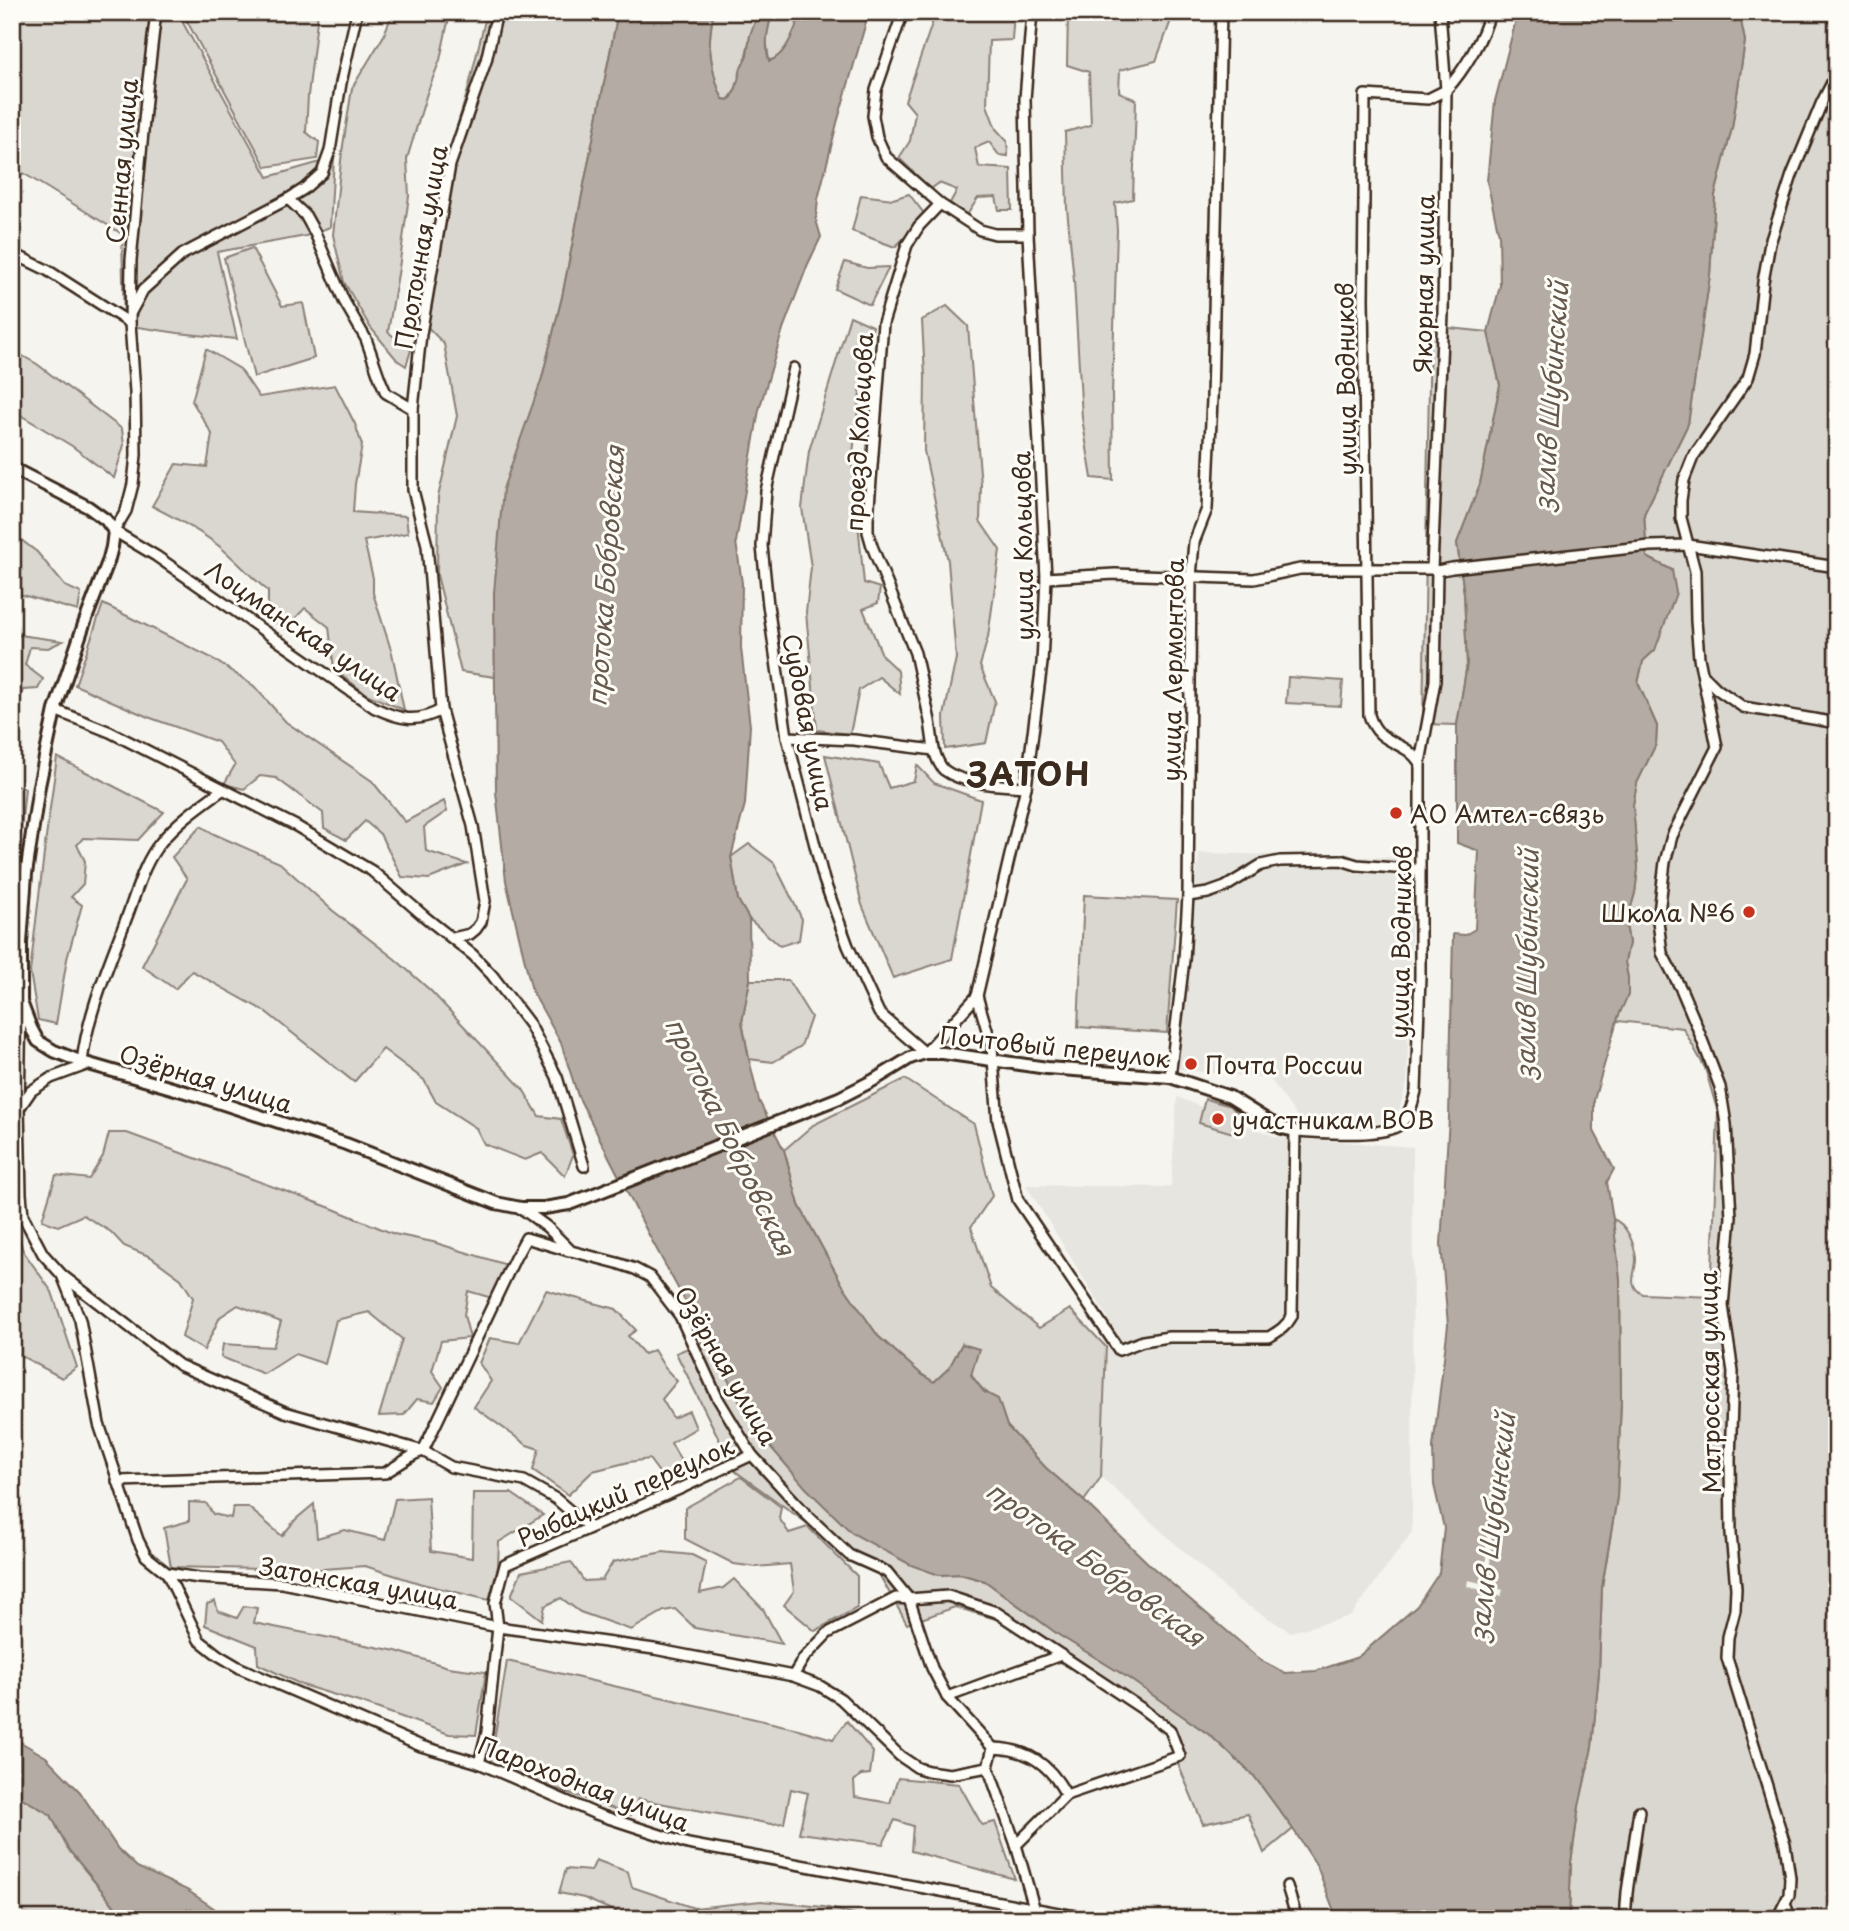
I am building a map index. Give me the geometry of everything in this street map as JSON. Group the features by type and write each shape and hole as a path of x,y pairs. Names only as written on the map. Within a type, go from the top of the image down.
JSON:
{"street":[{"name":"Сенная улица","path":"130,318 131,260 156,12"},
{"path":"357,12 341,83 330,151 322,173 288,199 183,254 143,289 130,318 135,392 136,456 133,484 126,511 114,531 108,562 55,710 39,786 26,874 21,943 19,1108 23,1216 43,1254 62,1275 179,1365 285,1412 423,1451 450,1466 524,1481 556,1499 589,1527"},
{"name":"Проточная улица","path":"441,710 427,545 413,490 413,409 421,334 450,165 486,61 497,12"},
{"path":"903,12 876,90 873,116 877,137 886,157 940,204 980,230 996,234 1028,234"},
{"name":"улица Кольцова","path":"925,1053 977,996 1026,787 1042,663 1046,578 1028,234 1025,99 1032,12"},
{"name":"улица Лермонтова","path":"1170,1077 1184,960 1188,896 1191,577 1194,542 1207,509 1221,12"},
{"name":"Якорная улица","path":"1420,764 1435,681 1446,90 1440,12"},
{"path":"1446,90 1459,75 1487,27 1490,12"},
{"name":"Матросская улица","path":"1787,1899 1790,1878 1786,1844 1727,1658 1736,1588 1731,1534 1733,1372 1723,1306 1731,1217 1726,1124 1720,1087 1682,991 1662,953 1658,921 1665,862 1672,836 1717,747 1699,657 1695,571 1681,518 1684,480 1693,457 1748,378 1755,354 1770,243 1792,175 1822,102 1837,74"},
{"name":"улица Водников","path":"1295,1131 1364,1133 1386,1130 1398,1126 1405,1118 1416,1091 1419,1024 1420,764 1407,749 1380,735 1369,715 1363,249 1365,95 1428,99 1446,90"},
{"path":"288,199 304,215 315,233 344,301 366,339 386,393 413,409"},
{"name":"проезд Кольцова","path":"934,750 915,653 872,546 868,519 883,323 907,245 919,226 940,204"},
{"path":"12,253 130,318"},
{"name":"Судовая улица","path":"794,369 766,491 762,546 788,737 824,880 848,946 879,1013 925,1053"},
{"name":"Лоцманская улица","path":"12,468 88,507 106,520 114,531 156,556 375,708 397,718 413,719 441,710"},
{"path":"1046,578 1115,574 1254,579 1300,569 1435,570 1650,546 1688,545 1837,567"},
{"path":"1703,676 1717,690 1743,707 1837,723"},
{"path":"55,710 110,732 296,826 372,871 473,955 492,975 530,1025 557,1077 584,1166"},
{"path":"441,710 473,826 485,901 481,922 476,929 470,934 453,938"},
{"path":"788,737 854,740 934,750 944,770 958,776 977,782 1026,787"},
{"path":"19,1108 31,1091 51,1077 85,1063 87,1032 148,861 176,824 222,790"},
{"path":"1188,896 1225,887 1261,865 1280,861 1340,860 1357,865 1420,870"},
{"path":"977,996 992,1047 998,1121 1018,1200 1119,1350 1143,1341 1169,1337 1269,1337 1288,1324 1292,1315 1295,1131"},
{"name":"Озёрная улица","path":"21,1002 38,1041 54,1051 312,1133 496,1203 521,1209 569,1204 839,1098 910,1058 925,1053"},
{"name":"Почтовый переулок","path":"925,1053 943,1053 1047,1068 1170,1077 1230,1097 1282,1128 1295,1131"},
{"name":"Озёрная улица","path":"521,1209 547,1227 570,1251 626,1266 650,1277 680,1316 717,1397 752,1455 807,1515 849,1555 887,1572 909,1599 932,1668 947,1697 993,1748"},
{"path":"117,1481 385,1473 423,1451 526,1238 570,1251"},
{"path":"62,1275 80,1320 99,1424 117,1481 146,1556 167,1573"},
{"name":"Рыбацкий переулок","path":"479,1763 487,1732 498,1627 495,1603 505,1565 752,1455"},
{"name":"Затонская улица","path":"167,1573 199,1578 282,1583 498,1627 654,1649 793,1676 820,1686 841,1699 900,1756 918,1768 950,1773 988,1767"},
{"name":"Пароходная улица","path":"167,1573 199,1640 240,1668 421,1746 479,1763 596,1814 688,1844 1091,1919"},
{"path":"793,1676 804,1658 828,1633 896,1598 948,1596 996,1612 1170,1730 1180,1756 1066,1795 1016,1845"},
{"path":"947,1697 1060,1655"},
{"path":"1034,1908 1016,1845 988,1767 993,1748 1013,1750 1035,1758 1058,1779 1066,1795"},
{"path":"1625,1919 1639,1811"},
{"path":"1287,1886 1297,1919"},
{"path":"1777,1919 1787,1899"},
{"path":"1787,1899 1791,1919"}],"shaded area":[{"path":"12,12 177,12 268,177 334,158 330,227 306,236 217,252 237,339 124,325 122,234 23,173 12,190"},
{"path":"182,12 318,12 306,132 319,142 317,159 266,167"},
{"path":"393,12 450,12 440,60 407,159 409,196 388,332 411,350 406,366 397,360 370,327 344,282 333,235 352,88 383,37"},
{"path":"487,12 618,12 562,297 494,593 495,677 461,672 437,575 438,497 457,416 444,344 419,318 446,163 468,90"},
{"path":"713,12 759,12 739,78 728,100 723,99 720,94 711,60"},
{"path":"772,12 802,12 786,48 769,61 766,38"},
{"path":"932,12 1014,12 1012,40 989,41 987,105 996,129 1007,141 1008,156 999,155 989,142 975,148 979,167 1011,169 1012,210 999,210 996,197 978,198 967,215 950,203 957,190 939,183 931,189 899,158 910,141 915,113 905,101 933,21"},
{"path":"1068,12 1170,12 1170,23 1156,61 1120,70 1119,92 1136,100 1133,199 1115,203 1117,230 1112,394 1113,480 1092,478 1082,418 1067,208 1065,132 1091,125 1089,72 1067,65"},
{"path":"1739,12 1837,12 1837,1919 1569,1919 1571,1862 1579,1806 1592,1747 1599,1672 1602,1587 1617,1497 1621,1401 1620,1280 1613,1219 1622,1225 1632,1240 1636,1258 1634,1287 1643,1294 1711,1297 1718,1113 1705,1068 1683,1028 1617,1021 1628,978 1625,962 1629,943 1626,924 1635,893 1638,868 1633,805 1637,783 1656,744 1657,726 1638,683 1643,661 1655,650 1672,570 1647,557 1644,514 1688,424 1710,275 1715,195 1732,128 1745,41"},
{"path":"909,194 926,216 895,247 852,231 861,195 893,199"},
{"path":"252,248 282,306 303,303 314,358 254,377 224,258"},
{"path":"845,262 867,268 889,267 870,305 835,289"},
{"path":"947,306 968,326 981,485 980,521 1000,550 988,637 980,666 995,701 986,743 945,749 944,716 956,658 948,561 924,451 925,376 922,320"},
{"path":"850,316 873,326 862,375 852,462 864,583 880,588 878,603 863,609 883,657 898,671 900,694 879,677 859,690 850,734 817,730 806,612 811,567 802,508 809,451"},
{"path":"1430,326 1488,332 1500,385 1480,484 1457,543 1464,593 1467,664 1457,725 1423,724"},
{"path":"206,349 240,369 259,397 335,385 355,424 362,445 353,512 406,516 408,533 364,541 373,578 373,593 392,653 404,710 366,694 334,669 329,627 305,608 285,629 268,618 268,591 211,540 152,506 176,464 207,467 212,434 192,401"},
{"path":"12,350 37,364 122,429 124,445 114,478 72,446 12,410"},
{"path":"12,533 37,552 65,586 81,593 78,611 12,592"},
{"path":"103,604 210,657 254,686 286,722 372,781 405,822 444,801 447,811 424,827 426,851 467,864 429,879 402,877 380,834 365,821 346,840 324,828 323,813 276,778 260,776 244,789 224,784 235,765 218,742 148,717 75,685"},
{"path":"12,634 63,641 48,648 30,647 25,665 43,679 38,689 23,690 18,704 12,703"},
{"path":"1288,677 1343,681 1341,706 1286,703"},
{"path":"825,755 879,764 889,788 914,781 917,765 934,783 981,800 952,959 893,978 862,905"},
{"path":"57,757 164,812 138,840 83,838 77,845 85,861 83,884 71,897 82,905 67,959 56,1024 38,1020 30,972"},
{"path":"12,785 25,788 12,920"},
{"path":"201,826 280,863 332,910 431,991 523,1089 539,1116 561,1119 573,1155 565,1176 542,1153 525,1160 484,1144 476,1128 436,1102 424,1080 383,1049 354,1082 266,1012 192,971 175,989 142,966 187,879 172,857"},
{"path":"749,844 774,863 802,919 799,940 780,946 749,919 738,900 731,857"},
{"path":"1199,853 1413,858 1407,1082 1398,1114 1379,1123 1299,1119 1270,1079 1176,1069"},
{"path":"1084,895 1177,900 1167,1033 1078,1027"},
{"path":"750,980 788,980 811,1017 801,1046 773,1062 749,1059 742,1022"},
{"path":"905,1079 974,1124 992,1196 971,1227 991,1288 1039,1328 1070,1309 1106,1347 1101,1477 1084,1501 1046,1468 1007,1426 998,1400 982,1389 973,1377 962,1344 949,1368 934,1382 878,1336 842,1284 799,1205 784,1150 813,1125"},
{"path":"1177,1097 1276,1137 1413,1147 1412,1532 1351,1616 1291,1632 1238,1600 1101,1477 1108,1318 1026,1185 1171,1187"},
{"path":"1205,1099 1231,1106 1238,1114 1233,1133 1199,1123"},
{"path":"109,1133 127,1133 394,1234 433,1242 507,1265 492,1298 468,1291 464,1315 470,1338 441,1341 432,1371 443,1387 434,1402 417,1399 404,1415 379,1416 402,1339 369,1312 336,1320 325,1364 295,1354 264,1374 221,1357 223,1344 273,1347 281,1322 238,1305 220,1317 204,1350 182,1337 193,1298 181,1279 151,1257 124,1246 111,1232 83,1215 58,1226 42,1220 56,1175 89,1179 103,1156"},
{"path":"12,1210 23,1251 52,1292 77,1367 62,1378 12,1351"},
{"path":"546,1290 616,1309 636,1330 628,1336 644,1354 654,1350 677,1381 662,1399 673,1418 689,1411 696,1428 671,1443 682,1463 667,1483 649,1459 593,1471 568,1495 533,1470 539,1449 527,1445 474,1407 491,1381 479,1363 490,1338 519,1343"},
{"path":"707,1340 755,1429 939,1575 960,1574 985,1581 1059,1635 1127,1677 1211,1736 1254,1776 1293,1829 1264,1853 1248,1814 1203,1824 1164,1730 999,1620 955,1607 907,1624 880,1576 735,1471 676,1353"},
{"path":"741,1477 781,1507 779,1518 789,1533 808,1527 857,1576 857,1608 815,1631 784,1605 794,1591 790,1564 756,1567 734,1564 685,1539 685,1508"},
{"path":"473,1493 511,1493 543,1515 499,1542 498,1566 489,1600 422,1584 365,1566 309,1570 171,1567 164,1528 189,1521 189,1502 206,1503 213,1514 231,1518 233,1507 248,1507 282,1536 296,1519 314,1504 317,1538 345,1530 385,1540 395,1499 428,1497 431,1551 472,1558"},
{"path":"663,1552 692,1555 706,1562 700,1593 723,1588 734,1579 763,1609 782,1644 695,1628 675,1609 664,1611 631,1630 580,1612 561,1598 545,1606 542,1620 511,1596 521,1572 571,1562 584,1581 602,1580 613,1562"},
{"path":"215,1601 218,1611 237,1618 244,1606 257,1608 254,1623 396,1651 448,1667 486,1672 476,1735 449,1734 302,1685 258,1664 257,1646 205,1625 207,1604"},
{"path":"507,1661 833,1739 847,1721 873,1752 870,1774 861,1775 854,1781 855,1797 890,1803 898,1778 959,1784 982,1825 995,1822 1015,1879 911,1851 913,1826 895,1820 883,1844 799,1833 808,1793 791,1789 784,1823 771,1824 638,1799 631,1815 490,1765"},
{"path":"12,1792 51,1815 68,1849 125,1919 12,1919"},
{"path":"596,1860 628,1872 632,1887 694,1908 761,1901 824,1907 875,1919 632,1919 584,1898 559,1893 566,1869 591,1871"}],"water":[{"path":"618,12 713,12 711,60 720,94 723,99 728,100 736,88 759,12 772,12 767,43 769,61 786,48 802,12 869,12 818,199 816,220 821,237 783,329 759,410 736,542 742,583 741,648 750,726 745,804 731,857 738,900 749,919 750,980 742,1022 759,1101 784,1150 799,1205 842,1284 878,1336 934,1382 949,1368 962,1344 979,1349 971,1375 984,1392 998,1399 1007,1426 1046,1468 1151,1566 1262,1661 1285,1673 1316,1671 1358,1657 1417,1606 1439,1573 1444,1528 1434,1485 1433,1447 1448,1325 1441,1244 1449,1118 1453,934 1465,935 1475,929 1479,851 1457,843 1457,725 1467,664 1464,593 1457,543 1480,484 1500,385 1488,332 1500,286 1499,235 1487,181 1495,101 1518,12 1739,12 1745,41 1732,128 1715,195 1710,275 1688,424 1644,514 1647,557 1672,570 1676,593 1655,650 1643,661 1638,683 1657,726 1656,744 1637,783 1633,805 1638,868 1635,893 1626,924 1629,943 1625,962 1628,995 1618,1017 1594,1100 1594,1131 1614,1169 1607,1182 1620,1280 1621,1401 1617,1497 1602,1587 1599,1672 1592,1747 1579,1806 1571,1862 1569,1919 1337,1919 1317,1866 1293,1829 1254,1776 1211,1736 1127,1677 1059,1635 985,1581 960,1574 939,1575 911,1565 852,1533 806,1488 755,1429 650,1237 578,1096 561,1043 532,991 506,881 496,792 494,593 503,489 542,378 562,297"},
{"path":"12,1737 46,1757 80,1792 118,1849 137,1867 187,1890 230,1919 125,1919 68,1849 51,1815 12,1792"}],"pier":[{"path":"1494,1494 1499,1495 1491,1541 1490,1567 1485,1584 1503,1590 1501,1596 1467,1586 1468,1580 1481,1583 1486,1566 1486,1541"}],"place":[{"name":"АО Амтел-связь","path":"1396,813"},
{"name":"Школа №6","path":"1749,912"},
{"name":"Почта России","path":"1191,1064"},
{"name":"участникам ВОВ","path":"1218,1119"}],"district":[{"name":"ЗАТОН","path":"1029,773"}],"water label":[{"name":"залив Шубинский","path":"1550,396"},
{"name":"протока Бобровская","path":"605,576"},
{"name":"залив Шубинский","path":"1526,964"},
{"name":"протока Бобровская","path":"731,1136"},
{"name":"залив Шубинский","path":"1491,1527"},
{"name":"протока Бобровская","path":"1096,1563"}]}
